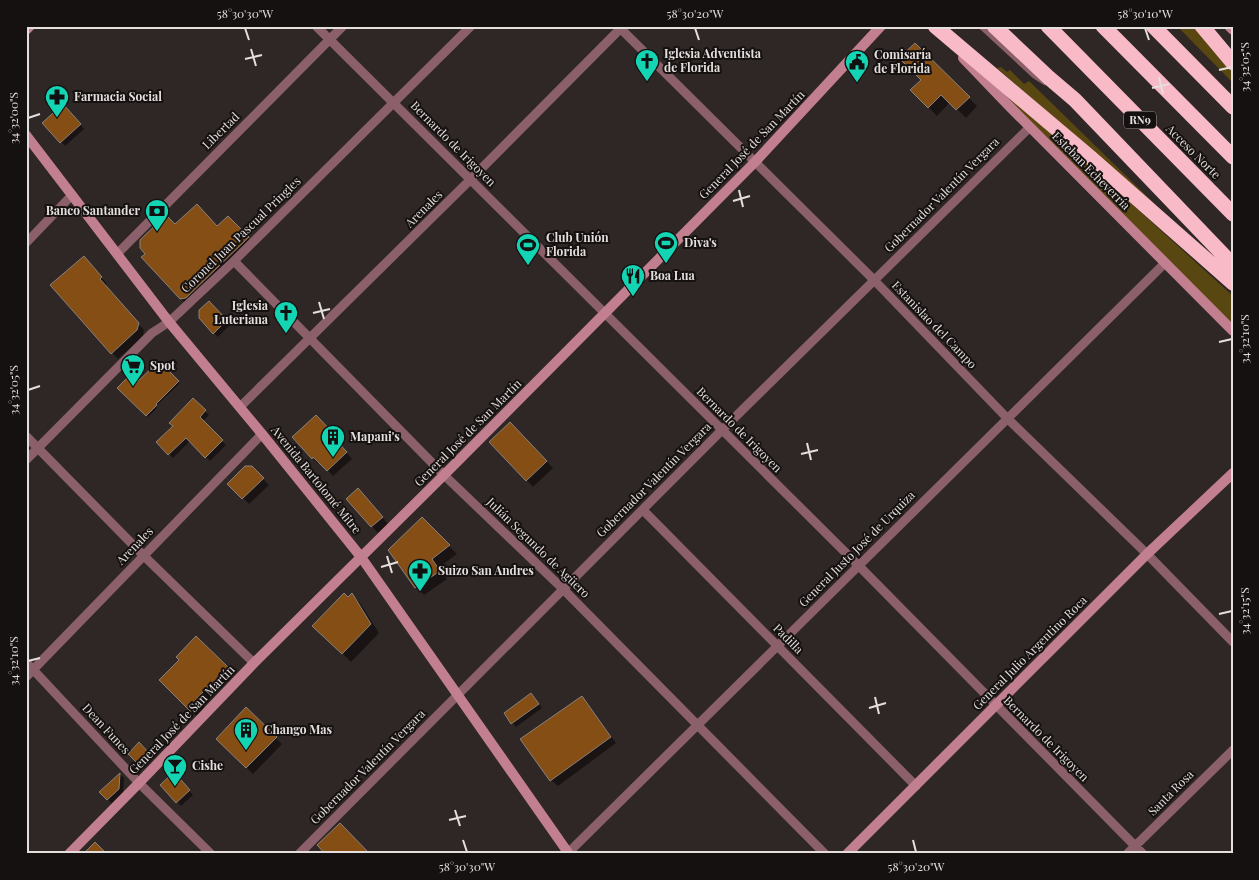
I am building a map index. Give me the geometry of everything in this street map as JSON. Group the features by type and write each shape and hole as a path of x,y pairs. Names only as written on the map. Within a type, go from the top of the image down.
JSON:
{"highway":[{"path":"934,26 1091,158 1233,283"},
{"path":"994,26 1075,100 1233,265"},
{"name":"Acceso Norte","path":"1048,26 1233,214"},
{"name":"Acceso Norte","path":"1103,26 1233,157"},
{"path":"1153,26 1233,107"},
{"path":"1202,26 1233,63"}],"street":[{"path":"26,30 30,26"},
{"name":"Bernardo de Irigoyen","path":"316,26 858,565 1142,854"},
{"name":"Libertad","path":"117,254 343,26"},
{"name":"Coronel Juan Pascual Pringles","path":"26,460 152,333 169,322 234,262 471,26"},
{"name":"General José de San Martín","path":"68,854 254,663 755,162 881,26"},
{"name":"Esteban Echeverría","path":"934,26 1030,127 1233,331"},
{"path":"1229,26 1233,30"},
{"name":"Estanislao del Campo","path":"621,27 874,280 1007,418 1147,554 1233,642"},
{"name":"Arenales","path":"240,407 471,179 621,27"},
{"name":"Gobernador Valentín Vergara","path":"299,854 722,430 1030,127"},
{"name":"Avenida Bartolomé Mitre","path":"26,135 169,322 361,557 568,853"},
{"path":"26,243 72,196"},
{"name":"Julián Segundo de Agüero","path":"234,262 444,475 563,589 825,854"},
{"name":"General Justo José de Urquiza","path":"568,853 1165,263"},
{"name":"Arenales","path":"26,677 262,434"},
{"path":"26,436 143,555 254,663"},
{"name":"General Julio Argentino Roca","path":"847,854 1147,554 1233,473"},
{"name":"Padilla","path":"643,510 916,786"},
{"name":"Dean Funes","path":"26,662 139,783 211,854"},
{"name":"Santa Rosa","path":"1127,854 1233,750"}],"lane":[{"path":"980,26 1034,76 1075,100"}],"shaded area":[{"path":"1177,26 1196,26 1233,70 1233,83"},
{"path":"1001,67 1007,72 1010,70 1024,84 1029,81 1162,211 997,68"},
{"path":"1010,99 1059,138 1233,296 1233,325 1014,105"}],"building":[{"path":"915,43 970,97 956,110 941,95 928,108 910,90 921,80 899,58"},
{"path":"63,104 81,124 60,143 42,123"},
{"path":"197,204 217,226 228,216 249,237 186,298 180,299 141,257 145,254 140,248 140,240 166,215 175,224"},
{"path":"84,256 102,277 100,279 139,323 137,330 111,354 50,285"},
{"path":"209,301 227,320 213,334 199,318 199,310"},
{"path":"159,361 179,381 146,416 117,388 128,377 135,384"},
{"path":"193,398 206,410 200,417 223,440 205,458 186,438 168,455 156,442 173,426 169,423"},
{"path":"316,415 336,436 334,438 347,452 327,471 313,457 312,459 292,437"},
{"path":"510,422 547,461 526,481 489,442"},
{"path":"245,466 252,466 264,478 242,499 227,484"},
{"path":"358,488 383,517 371,527 346,499"},
{"path":"422,517 450,545 432,559 440,571 415,588 388,550"},
{"path":"344,593 348,597 352,593 371,624 342,654 312,626"},
{"path":"196,636 228,667 197,698 201,702 191,712 159,680 179,660 176,657"},
{"path":"531,693 539,704 511,724 504,713"},
{"path":"582,696 611,737 550,781 520,739"},
{"name":"Chango Mas","path":"246,707 277,737 246,768 216,739"},
{"path":"139,742 149,753 138,764 128,754"},
{"name":"Cishe","path":"174,772 190,790 176,803 160,785"},
{"path":"120,773 119,789 107,800 99,792"},
{"path":"340,823 370,854 325,854 317,845"},
{"path":"95,842 107,854 83,854"}],"place":[{"name":"Iglesia Adventista de Florida","path":"647,82"},
{"name":"Comisaría de Florida","path":"857,83"},
{"name":"Farmacia Social","path":"57,118"},
{"name":"Banco Santander","path":"157,232"},
{"name":"Diva's","path":"666,264"},
{"name":"Club Unión Florida","path":"528,266"},
{"name":"Boa Lua","path":"633,297"},
{"name":"Iglesia Luteriana","path":"286,334"},
{"name":"Spot","path":"133,387"},
{"name":"Mapani's","path":"333,458"},
{"name":"Suizo San Andres","path":"420,592"},
{"name":"Chango Mas","path":"246,751"},
{"name":"Cishe","path":"175,787"}]}
